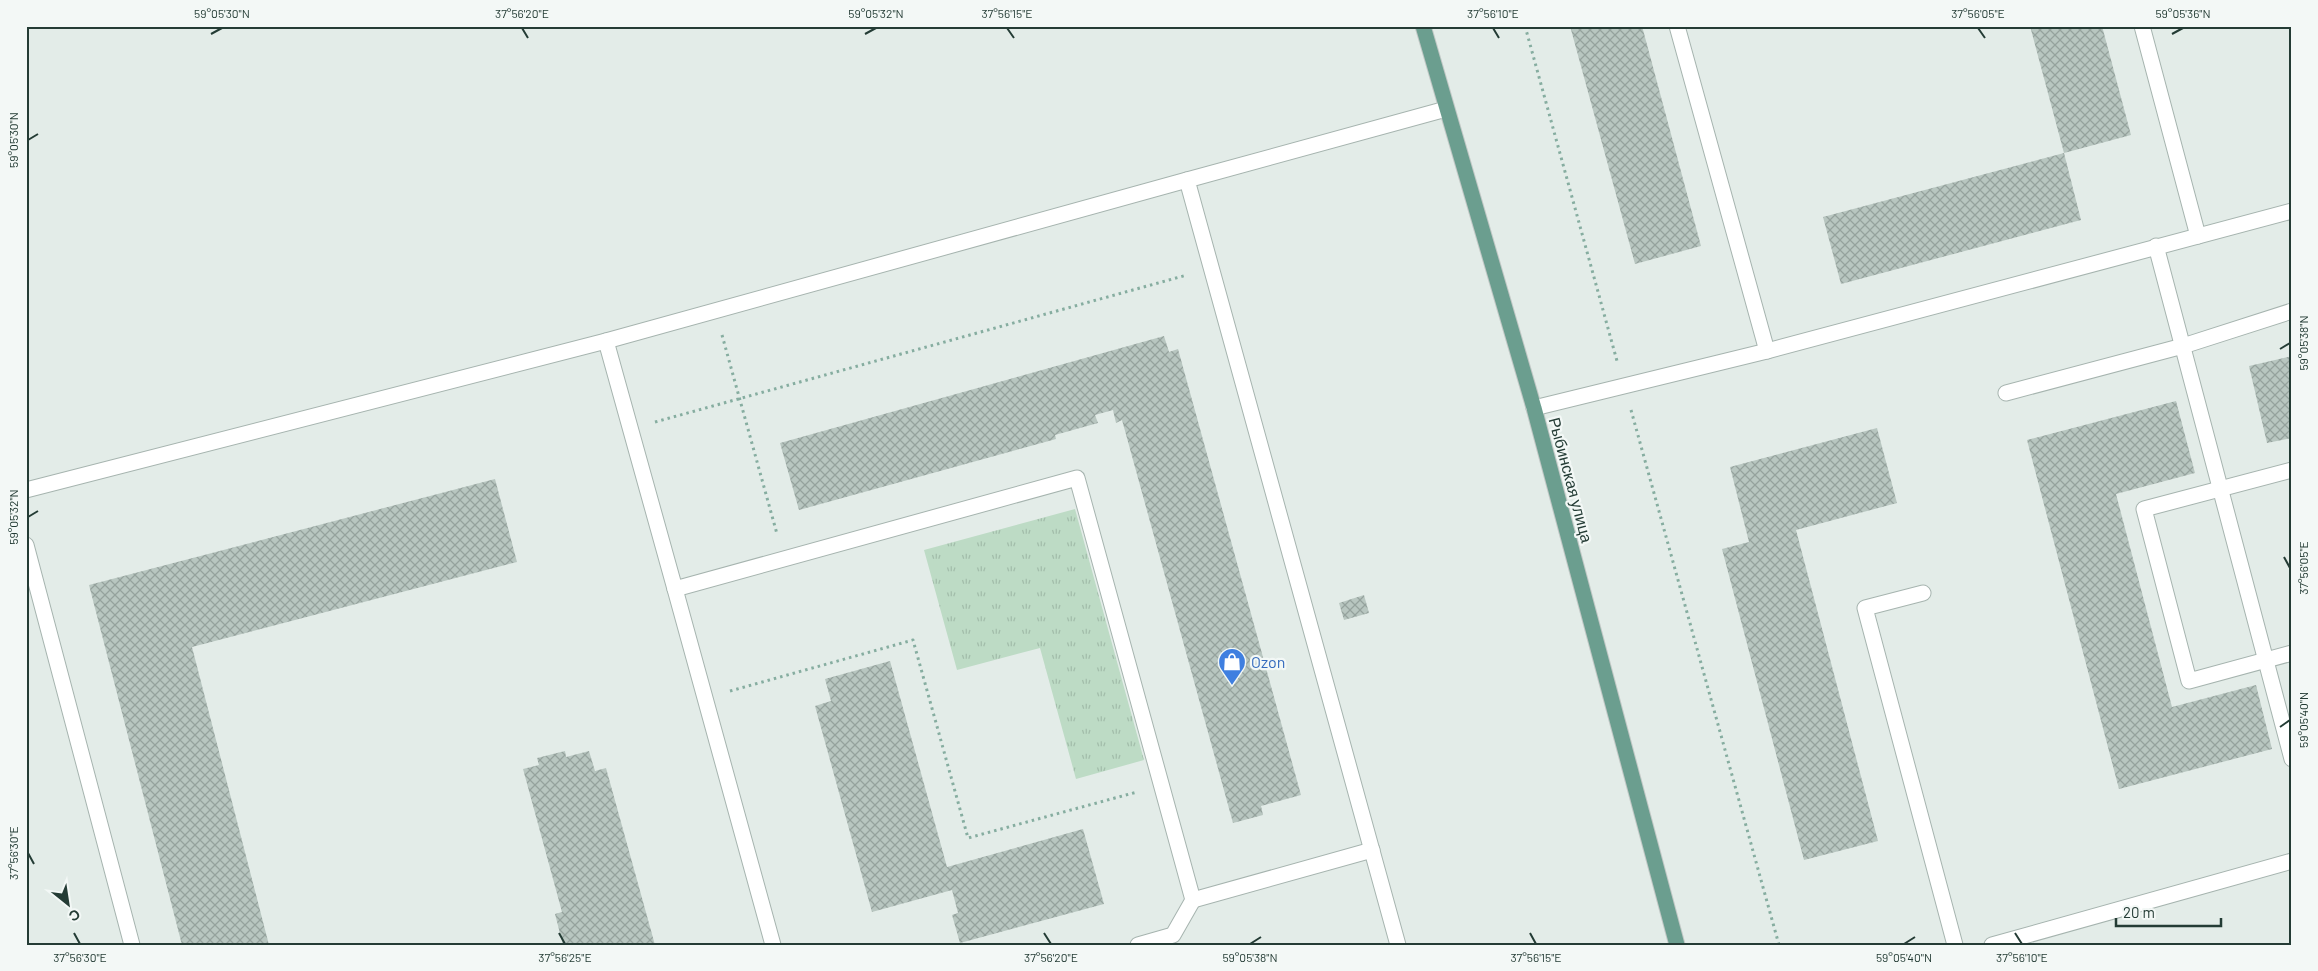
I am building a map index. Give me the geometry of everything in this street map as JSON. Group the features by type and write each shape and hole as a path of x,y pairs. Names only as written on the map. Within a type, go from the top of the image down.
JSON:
{"main road":[{"name":"Рыбинская улица","path":"1423,26 1534,408 1677,945"}],"lane":[{"path":"1678,26 1767,351"},
{"path":"2142,26 2198,236"},
{"path":"26,490 606,340 1446,109"},
{"path":"1187,180 1398,945"},
{"path":"1534,408 1767,351 2292,211"},
{"path":"2156,246 2292,759"},
{"path":"2006,392 2183,346 2292,311"},
{"path":"606,340 773,945"},
{"path":"2292,470 2144,509 2189,681 2292,653"},
{"path":"675,589 1077,478 1194,900"},
{"path":"26,545 132,945"},
{"path":"1924,593 1865,608 1955,945"},
{"path":"1138,945 1173,935 1194,900 1372,850"},
{"path":"1992,945 2292,861"}],"path":[{"path":"1525,26 1779,945"},
{"path":"631,428 1211,268"},
{"path":"716,310 784,559"},
{"path":"705,697 913,640 968,838 1162,785"}],"green space":[{"path":"1075,509 1144,760 1076,779 1040,648 957,670 924,550"}],"building":[{"path":"1570,26 1642,26 1701,246 1635,264"},
{"path":"2030,26 2102,26 2131,135 2064,153"},
{"path":"2064,153 2081,220 1841,284 1823,217"},
{"path":"1164,336 1169,352 1178,349 1301,795 1261,806 1263,815 1233,823 1122,420 1116,423 1113,410 1095,415 1098,423 1055,435 1056,439 799,510 780,443"},
{"path":"2292,356 2292,438 2267,443 2249,366"},
{"path":"2176,401 2195,473 2116,494 2172,707 2256,685 2272,749 2119,789 2027,440"},
{"path":"1877,428 1897,503 1796,530 1878,841 1804,860 1722,549 1749,542 1730,467"},
{"path":"495,479 517,562 192,647 269,945 182,945 89,585"},
{"path":"1364,595 1369,613 1344,620 1339,603"},
{"path":"890,661 947,867 1083,829 1104,904 960,943 952,915 958,913 952,890 872,912 815,706 831,701 825,679"},
{"path":"565,751 566,757 589,751 595,771 606,768 655,945 563,945 555,914 562,912 523,769 539,765 537,758"}],"place":[{"name":"Ozon","path":"1232,686"}]}
